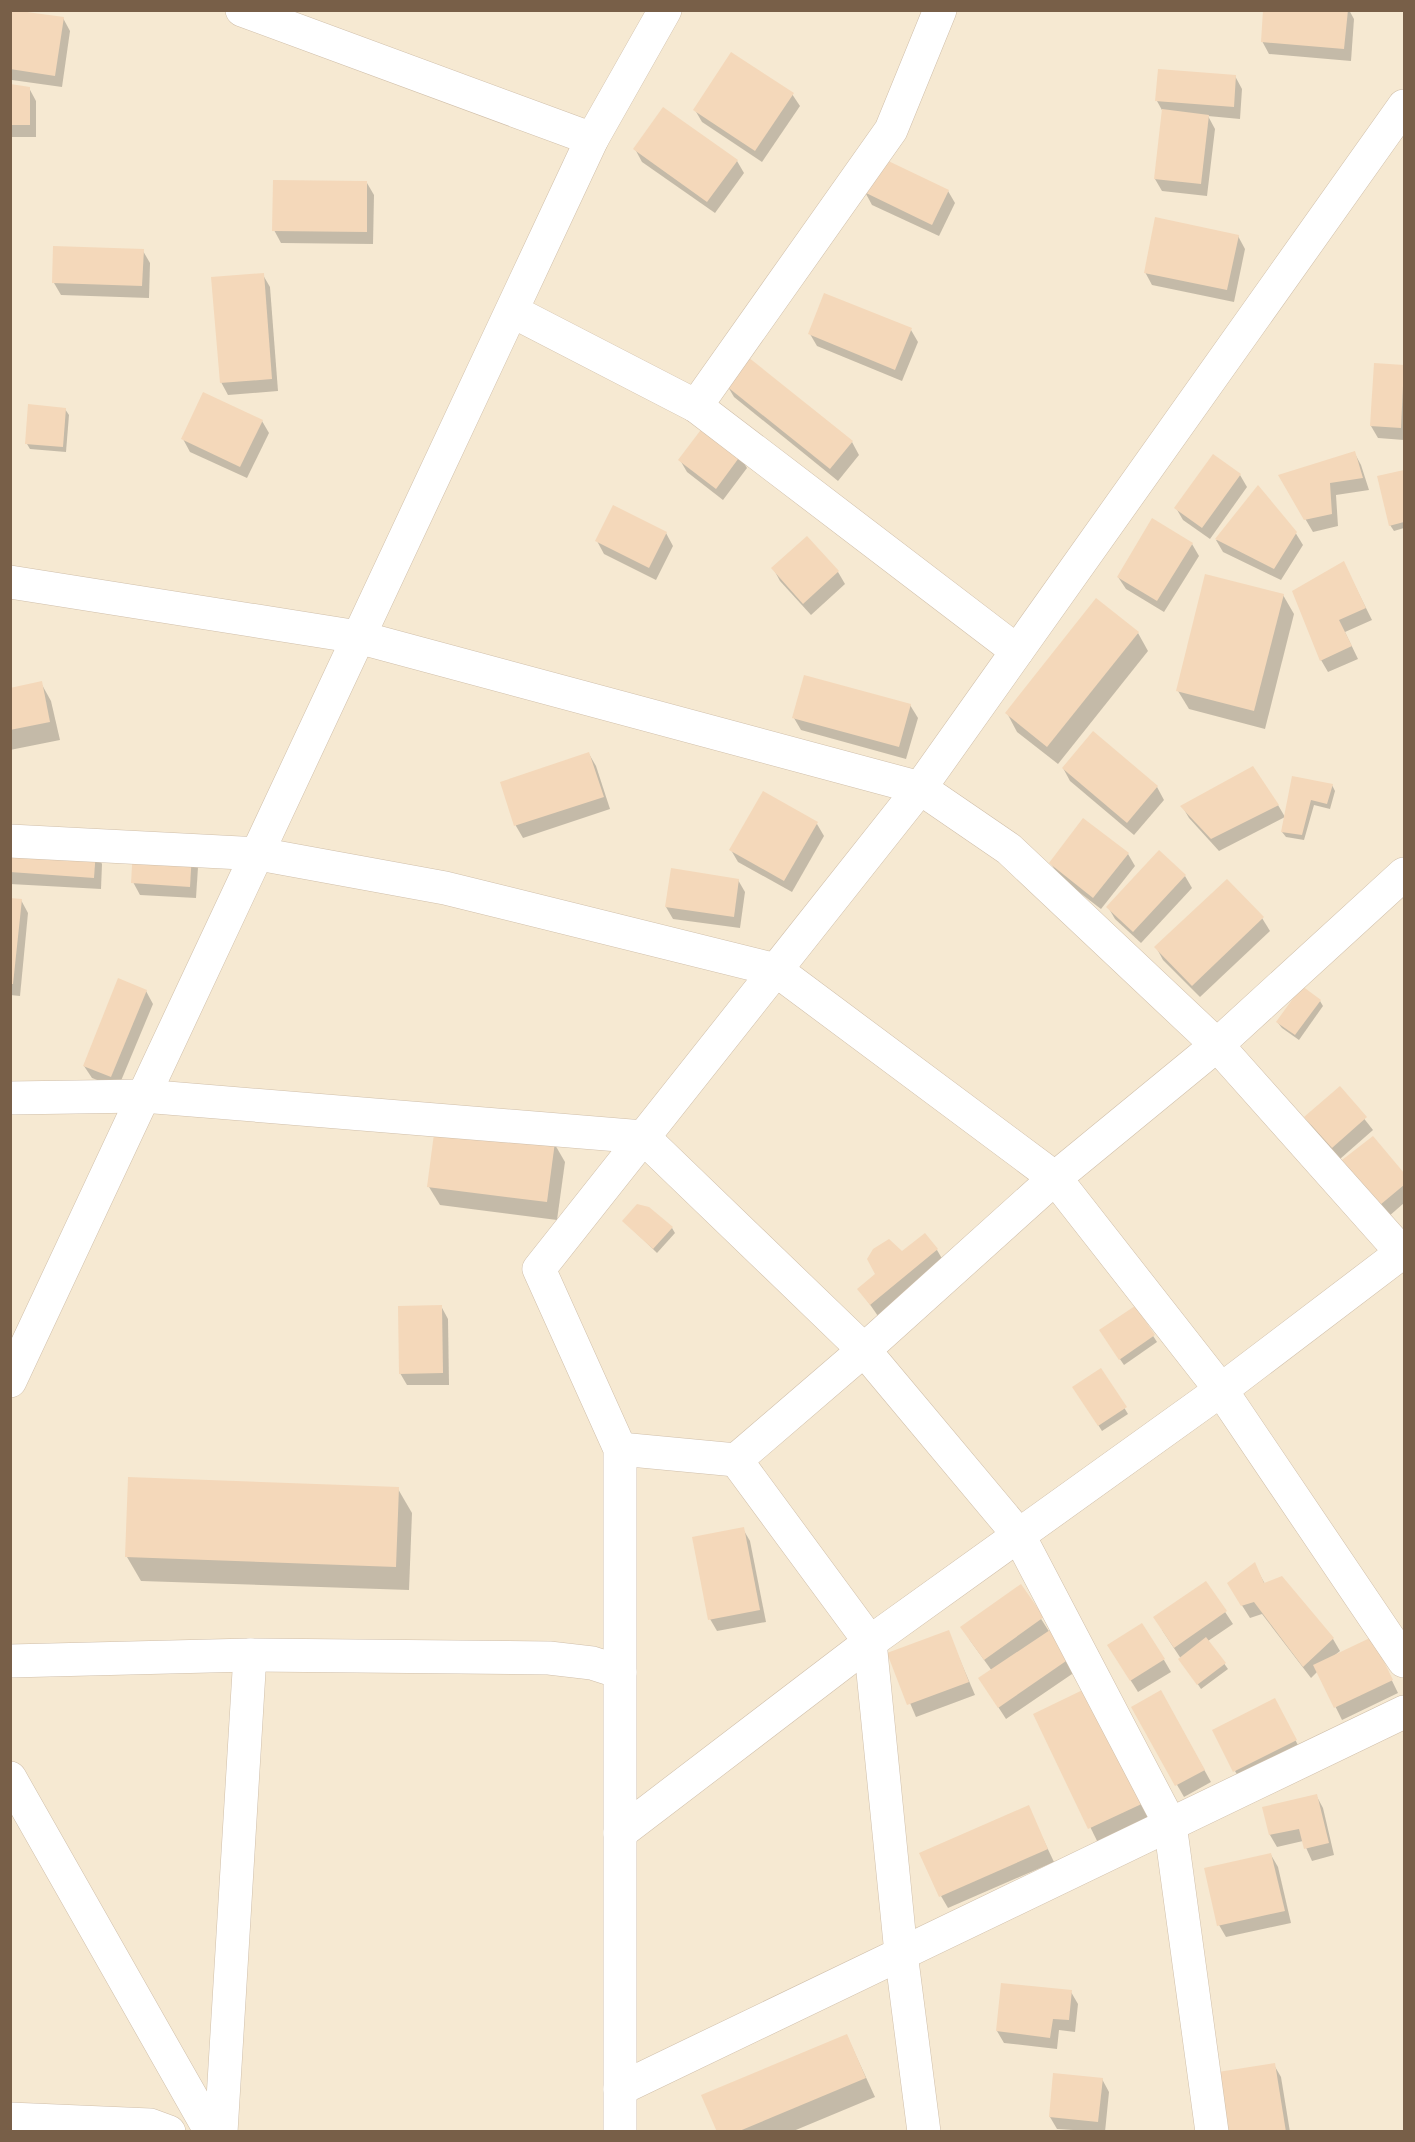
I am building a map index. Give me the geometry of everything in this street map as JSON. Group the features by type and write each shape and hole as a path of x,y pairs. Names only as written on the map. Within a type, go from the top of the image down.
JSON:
{"street":[{"path":"242,10 592,140"},
{"path":"10,1381 592,140 665,10"},
{"path":"696,406 891,130 940,10"},
{"path":"620,2132 620,1449 539,1269 920,788 1404,106"},
{"path":"512,311 696,406 1017,651"},
{"path":"10,582 358,636 920,788 1010,849 1217,1045 1404,1252 1221,1390 1018,1533 870,1642 620,1833"},
{"path":"10,841 259,854 445,888 776,970 1055,1178 1221,1390 1404,1661"},
{"path":"620,1449 736,1460 864,1350 1055,1178 1217,1045 1404,874"},
{"path":"10,1098 143,1096 643,1137 864,1350 1018,1533 1170,1824 1212,2132"},
{"path":"736,1460 870,1642 901,1953 924,2132"},
{"path":"10,1661 250,1655 549,1658 592,1663 620,1672"},
{"path":"221,2132 250,1655"},
{"path":"620,2090 1404,1712"},
{"path":"10,1778 211,2132"},
{"path":"10,2119 150,2126 169,2132"}],"shaded area":[{"path":"11,11 1404,11 1404,2131 11,2131"}],"building":[{"path":"12,10 64,17 55,76 10,69"},
{"path":"1263,10 1348,10 1344,49 1261,42"},
{"path":"731,52 794,93 755,151 693,110"},
{"path":"1158,69 1236,75 1234,107 1155,101"},
{"path":"10,84 30,87 30,125 10,125"},
{"path":"663,107 738,160 707,202 633,149"},
{"path":"1162,109 1209,115 1201,184 1154,179"},
{"path":"880,157 949,190 932,225 864,192"},
{"path":"273,180 367,181 367,232 272,231"},
{"path":"1155,217 1239,235 1227,290 1144,273"},
{"path":"53,246 144,249 142,286 52,283"},
{"path":"264,273 272,379 220,383 211,277"},
{"path":"824,293 912,328 895,370 808,334"},
{"path":"748,357 853,441 830,469 725,385"},
{"path":"1374,363 1404,365 1401,428 1370,426"},
{"path":"203,392 263,420 240,467 181,439"},
{"path":"28,404 66,408 63,447 25,444"},
{"path":"703,427 741,455 716,489 678,460"},
{"path":"1355,451 1363,478 1330,483 1332,514 1304,520 1278,475"},
{"path":"1213,454 1241,474 1202,528 1174,508"},
{"path":"1404,470 1404,522 1389,526 1377,476"},
{"path":"1258,485 1297,532 1274,569 1215,539"},
{"path":"613,505 667,532 649,568 595,541"},
{"path":"1152,518 1193,543 1157,601 1117,577"},
{"path":"807,536 839,571 803,604 771,568"},
{"path":"1344,561 1366,608 1339,620 1352,646 1320,661 1292,591"},
{"path":"1205,574 1284,594 1254,711 1176,691"},
{"path":"1096,598 1139,632 1047,747 1005,713"},
{"path":"804,675 911,704 899,747 792,718"},
{"path":"42,681 50,722 10,730 10,688"},
{"path":"1093,731 1158,786 1127,823 1062,768"},
{"path":"589,752 604,797 514,826 500,782"},
{"path":"1253,766 1279,805 1211,839 1180,806"},
{"path":"1292,776 1333,784 1327,804 1311,800 1302,835 1281,832"},
{"path":"763,791 818,822 784,881 729,850"},
{"path":"1083,818 1129,853 1093,898 1049,863"},
{"path":"10,845 96,850 94,878 10,872"},
{"path":"133,849 192,853 190,887 131,883"},
{"path":"1159,850 1186,875 1133,932 1106,907"},
{"path":"671,868 739,879 734,917 665,907"},
{"path":"1227,879 1264,917 1192,986 1154,947"},
{"path":"10,898 22,899 13,984 10,984"},
{"path":"118,978 147,990 111,1077 83,1066"},
{"path":"1302,986 1321,1000 1295,1035 1276,1022"},
{"path":"1340,1086 1367,1117 1332,1148 1304,1117"},
{"path":"435,1126 555,1142 547,1202 427,1187"},
{"path":"1373,1136 1404,1173 1404,1185 1380,1205 1342,1160"},
{"path":"637,1204 649,1207 673,1227 653,1249 622,1221"},
{"path":"925,1233 938,1249 870,1305 857,1289 875,1274 867,1259 873,1249 889,1239 902,1251"},
{"path":"442,1305 443,1373 399,1374 398,1306"},
{"path":"1135,1306 1155,1335 1119,1360 1099,1330"},
{"path":"1101,1368 1127,1407 1098,1426 1072,1387"},
{"path":"128,1477 399,1487 396,1567 125,1557"},
{"path":"744,1527 760,1610 708,1620 692,1537"},
{"path":"1255,1562 1264,1583 1282,1576 1334,1638 1303,1667 1254,1602 1241,1606 1227,1583"},
{"path":"1206,1581 1227,1611 1174,1648 1153,1617"},
{"path":"1021,1584 1044,1617 984,1660 960,1627"},
{"path":"1142,1623 1165,1659 1130,1681 1107,1645"},
{"path":"949,1630 969,1682 907,1705 887,1653"},
{"path":"1050,1630 1069,1659 998,1708 978,1678"},
{"path":"1206,1637 1226,1663 1197,1685 1178,1659"},
{"path":"1372,1637 1393,1680 1334,1708 1313,1665"},
{"path":"1093,1685 1148,1801 1088,1829 1033,1714"},
{"path":"1161,1690 1205,1770 1175,1786 1131,1707"},
{"path":"1275,1698 1297,1740 1233,1772 1212,1730"},
{"path":"1317,1794 1329,1843 1304,1849 1299,1829 1269,1835 1262,1807"},
{"path":"1029,1805 1048,1849 939,1897 919,1853"},
{"path":"1271,1853 1285,1911 1217,1926 1204,1868"},
{"path":"1001,1983 1072,1990 1069,2020 1053,2019 1050,2038 996,2031"},
{"path":"847,2034 866,2078 737,2132 717,2132 701,2095"},
{"path":"1275,2063 1286,2132 1227,2132 1218,2072"},
{"path":"1053,2073 1103,2078 1098,2122 1049,2117"}]}
